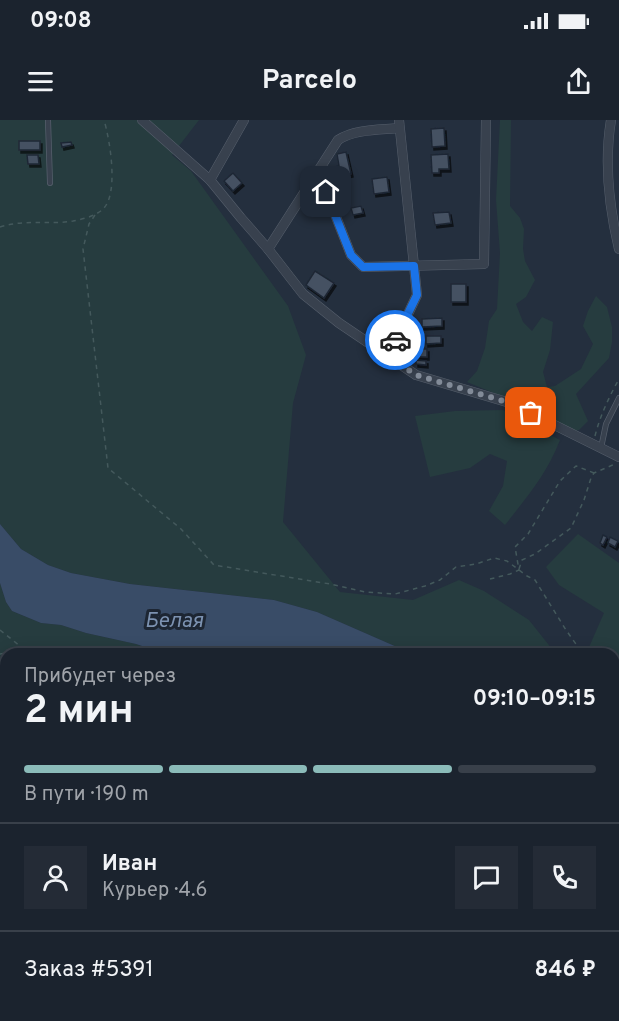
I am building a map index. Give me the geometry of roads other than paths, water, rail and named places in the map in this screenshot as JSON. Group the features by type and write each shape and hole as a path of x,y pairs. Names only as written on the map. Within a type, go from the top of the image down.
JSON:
{"street":[{"path":"142,120 210,180 303,294 339,323 416,375 510,403 597,446 618,460"},
{"path":"210,180 244,120"},
{"path":"318,171 351,255 363,267 484,264 486,120"},
{"path":"611,120 608,190 619,249"},
{"path":"268,249 338,140 345,135 399,124 417,295 388,356"}],"lane":[{"path":"48,120 50,183"},
{"path":"597,446 619,398"}],"water":[{"name":"Белая","path":"0,524 21,549 48,565 71,573 130,584 274,600 317,612 399,648 148,648 61,625 41,623 12,611 6,602 0,583"}]}
